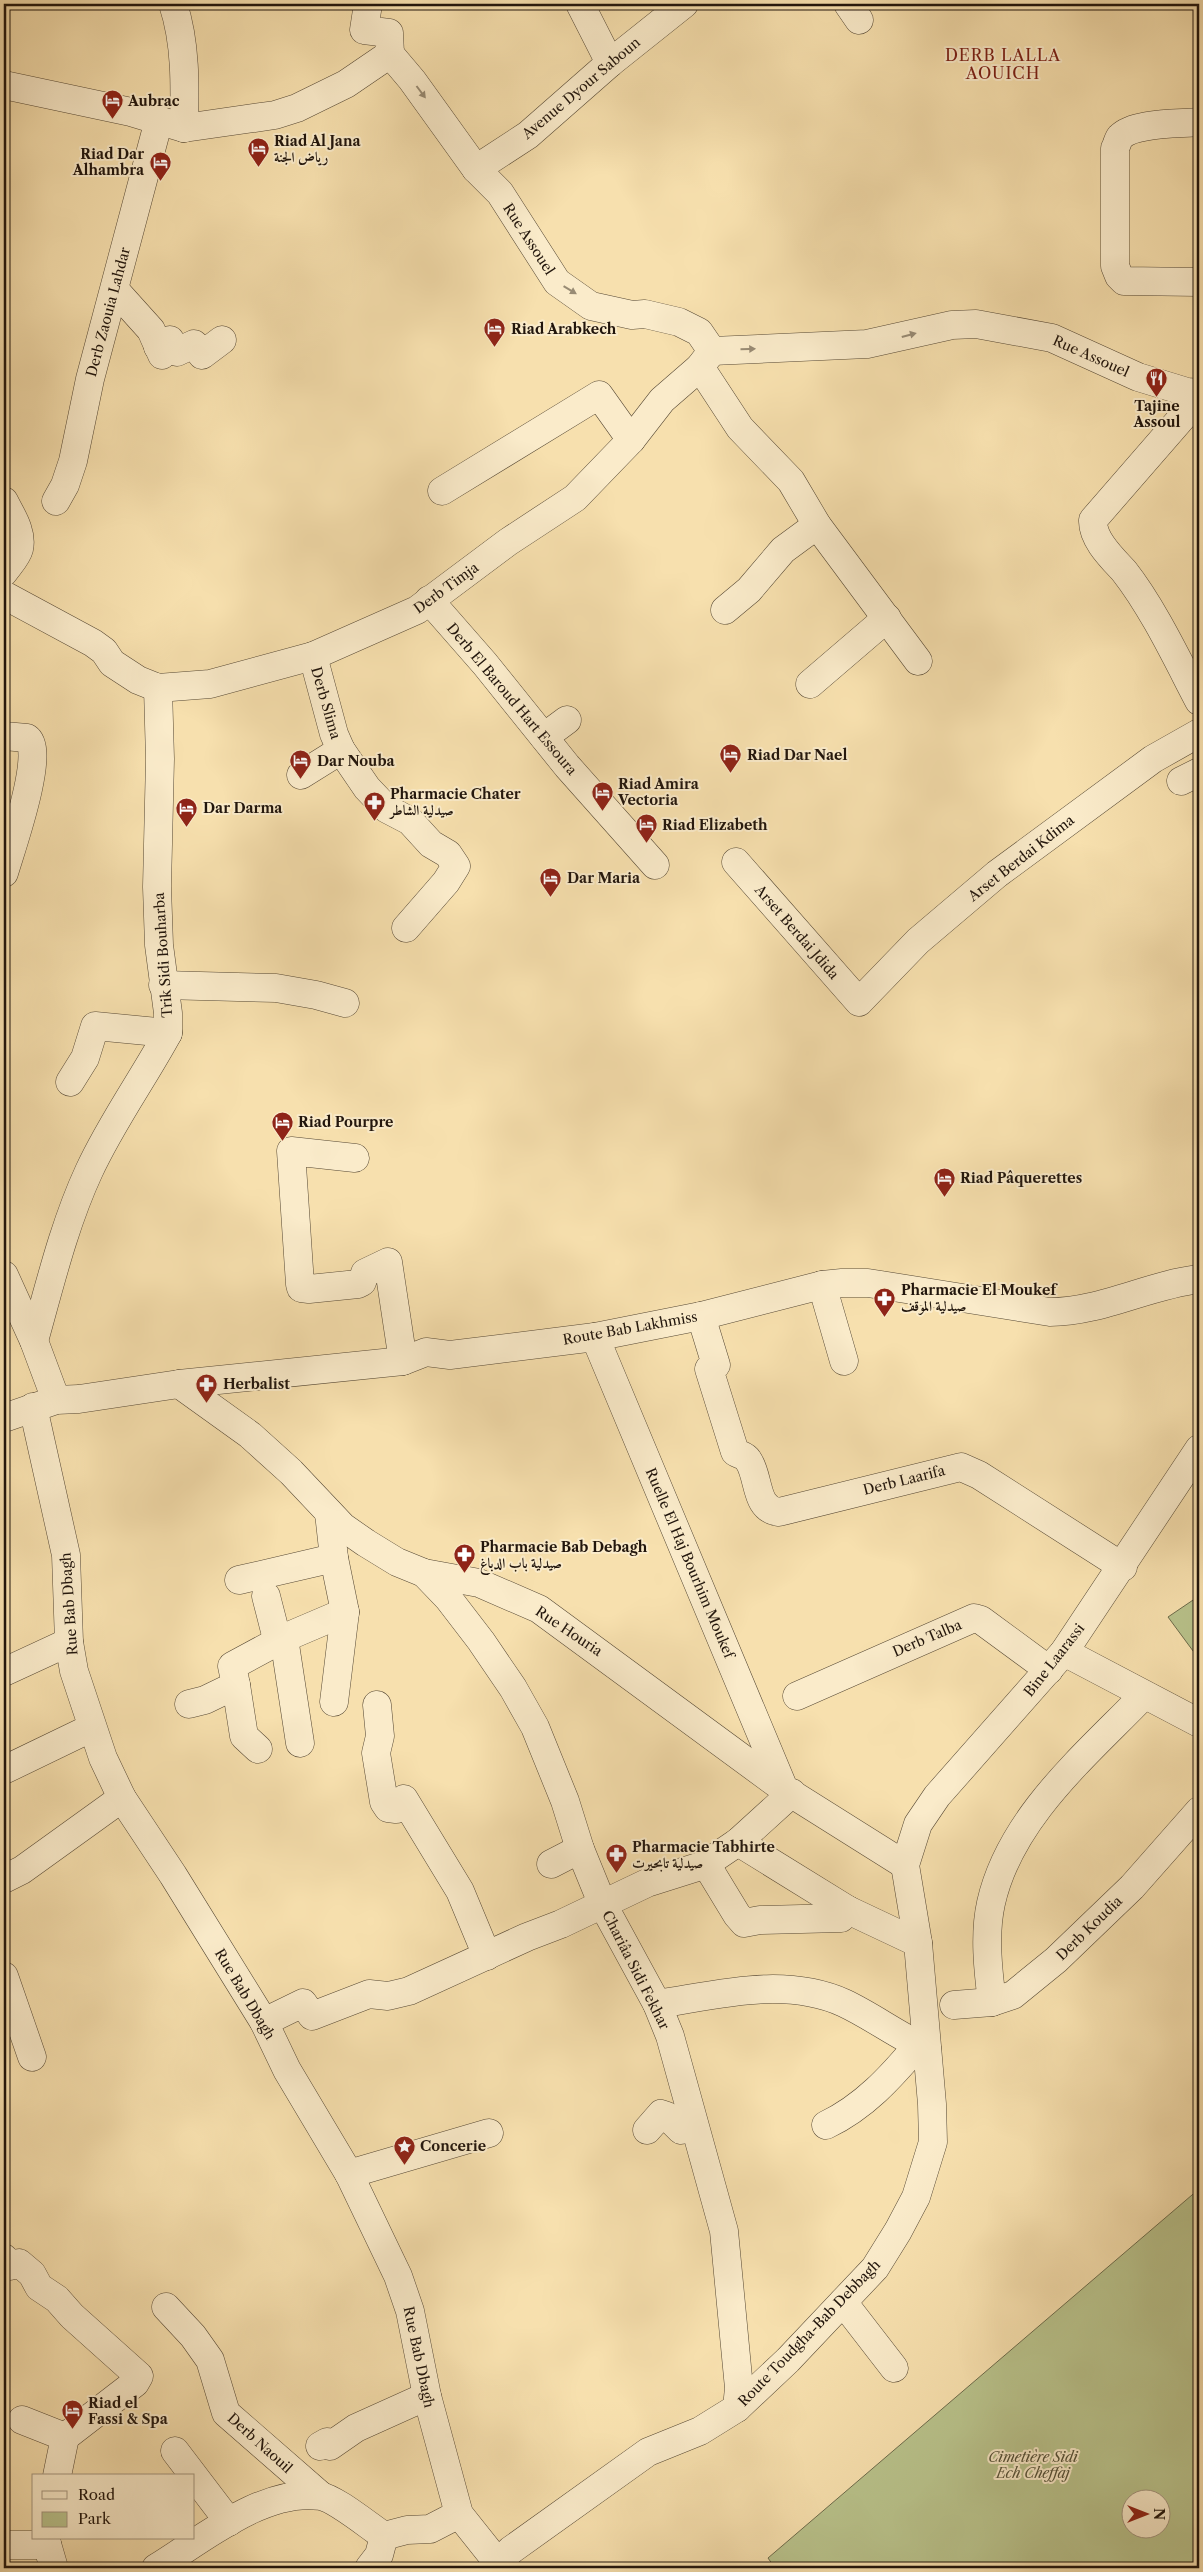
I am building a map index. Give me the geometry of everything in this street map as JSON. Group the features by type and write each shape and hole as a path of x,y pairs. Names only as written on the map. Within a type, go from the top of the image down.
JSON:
{"street":[{"name":"Derb Zaouia Lahdar","path":"56,501 65,485 73,461 90,379 115,290 172,124 185,74 179,20 173,4"},
{"path":"4,85 131,112 172,124 275,115 297,108 346,84 390,54 389,33 364,30 368,4"},
{"path":"580,4 610,63"},
{"name":"Avenue Dyour Saboun","path":"476,169 528,135 610,63 682,4"},
{"name":"Rue Assouel","path":"390,54 412,80 476,169 500,193 557,282 576,293 591,306 632,315 645,314 679,322 699,332 706,359 866,344 952,325 976,324 1052,338 1138,377 1187,392 1199,393"},
{"path":"1199,122 1147,126 1131,130 1120,137 1115,148 1115,266 1119,276 1124,281 1199,282"},
{"path":"115,290 152,330 160,351 170,340 177,352 194,344 202,355 222,340"},
{"path":"706,359 740,428 791,481 817,524 918,661"},
{"name":"Derb Timja","path":"4,595 93,644 104,652 112,662 138,680 158,688 210,684 313,656 416,610 508,542 574,498 631,440 662,400 706,359"},
{"path":"442,491 599,395 631,440"},
{"path":"1199,398 1093,520 1093,526 1101,544 1136,588 1199,701"},
{"path":"4,501 17,527 19,550 4,572"},
{"path":"725,610 749,590 783,550 817,524"},
{"name":"Derb El Baroud Hart Essoura","path":"429,600 655,865"},
{"path":"810,684 886,618"},
{"name":"Derb Slima","path":"313,656 334,734 341,750 367,788 387,809 410,821 431,844 448,854 456,866 456,869 446,882 406,928"},
{"name":"Trik Sidi Bouharba","path":"34,1341 73,1209 88,1172 102,1144 168,1033 168,1013 159,945 157,845 160,759 158,688"},
{"path":"544,737 567,720"},
{"name":"Arset Berdai Kdima","path":"859,1002 918,942 997,874 1153,759 1199,732"},
{"path":"4,736 27,738 33,747 27,800 4,873"},
{"name":"Derb Slima","path":"301,775 341,750"},
{"name":"Arset Berdai Jdida","path":"736,862 859,1002"},
{"path":"163,985 276,988 316,995 345,1004"},
{"path":"70,1082 85,1058 95,1026 168,1033"},
{"path":"355,1158 291,1151 300,1284 302,1288 309,1289 358,1284 362,1282 365,1273 388,1262 403,1362"},
{"name":"Rue Bab Dbagh","path":"4,1275 34,1341 66,1555 69,1642 74,1671 91,1728 122,1798 173,1874 264,2022 287,2070 349,2174 398,2276 410,2311 426,2396 459,2514 500,2566"},
{"name":"Route Bab Lakhmiss","path":"4,1418 44,1403 179,1384 403,1362 426,1352 450,1355 595,1337 701,1316 822,1285 868,1283 1050,1312 1070,1312 1176,1282 1199,1279"},
{"path":"822,1285 844,1361"},
{"name":"Derb Laarifa","path":"701,1316 716,1365 709,1369 734,1452 746,1458 752,1466 764,1506 770,1511 779,1512 961,1467 979,1475 1123,1567"},
{"name":"Ruelle El Haj Bourhim Moukef","path":"595,1337 788,1791"},
{"name":"Rue Houria","path":"179,1384 250,1435 292,1472 343,1527 366,1543 397,1562 424,1574 479,1583 539,1609 788,1791 906,1865"},
{"name":"Bine Laarassi","path":"906,1865 912,1839 926,1812 1057,1661 1123,1567 1199,1449"},
{"path":"329,1513 334,1558 345,1612 334,1702"},
{"path":"239,1580 334,1558"},
{"name":"Chariâa Sidi Fekhar","path":"424,1574 448,1598 513,1688 535,1727 565,1801 580,1849 602,1903 657,2004 681,2072 692,2123 724,2231 740,2388 738,2408"},
{"path":"266,1596 281,1641 300,1743"},
{"path":"258,1749 244,1736 239,1697 232,1666 345,1612"},
{"name":"Derb Talba","path":"797,1696 974,1618 1057,1661"},
{"path":"4,1672 69,1642"},
{"path":"1057,1661 1143,1696 1199,1723"},
{"path":"992,2002 988,1938 991,1904 1010,1851 1049,1795 1143,1696"},
{"path":"189,1704 205,1700 239,1697"},
{"path":"377,1705 380,1736 376,1753 384,1802 388,1808 396,1809 404,1799 460,1891 487,1956"},
{"path":"4,1770 91,1728"},
{"path":"264,2022 304,2003 312,2016 369,1994 388,1996 402,1993 560,1924 647,1883 706,1864 738,1842 788,1791"},
{"path":"4,1878 22,1870 122,1798"},
{"name":"Derb Koudia","path":"954,2005 992,2002 1013,1996 1056,1960 1132,1887 1199,1811"},
{"path":"738,1842 848,1910 918,1943"},
{"path":"551,1864 580,1849"},
{"path":"706,1864 744,1923 760,1920 841,1918 848,1910"},
{"name":"Route Toudgha-Bab Debbagh","path":"500,2566 511,2550 648,2452 700,2431 738,2408 843,2302 883,2257 916,2197 933,2142 933,2123 923,2047 918,1943 906,1865"},
{"path":"4,1976 32,2057"},
{"path":"657,2004 768,1988 801,1990 843,2002 923,2047 866,2100 826,2125"},
{"path":"647,2130 663,2114 681,2130 692,2123"},
{"path":"349,2174 489,2133"},
{"path":"6,2263 19,2263 32,2274 39,2287 57,2298 72,2316 140,2376 135,2383 65,2437 57,2474"},
{"path":"843,2302 894,2368"},
{"name":"Derb Naouil","path":"166,2307 193,2336 210,2360 226,2413 320,2496 343,2508 384,2536"},
{"path":"320,2446 327,2442 330,2446 356,2428 426,2396"},
{"path":"22,2420 65,2437"},
{"path":"175,2450 193,2474"},
{"path":"195,2477 229,2522"},
{"path":"156,2568 229,2522 280,2498 320,2496"},
{"path":"369,2568 379,2555 384,2536 407,2530 430,2529 459,2514"},
{"path":"4,2544 49,2550"}],"green space":[{"path":"1199,1596 1199,1659 1168,1617"},
{"name":"Cimetière Sidi Ech Cheffaj","path":"1199,2189 1199,2568 775,2568 768,2558"}],"place":[{"name":"Aubrac","path":"112,120"},
{"name":"Riad Al Jana رياض الجنة","path":"258,168"},
{"name":"Riad Dar Alhambra","path":"160,181"},
{"name":"Riad Arabkech","path":"495,348"},
{"name":"Tajine Assoul","path":"1157,397"},
{"name":"Riad Dar Nael","path":"731,774"},
{"name":"Dar Nouba","path":"301,780"},
{"name":"Riad Amira Vectoria","path":"602,811"},
{"name":"Pharmacie Chater صيدلية الشاطر","path":"374,821"},
{"name":"Dar Darma","path":"187,827"},
{"name":"Riad Elizabeth","path":"646,844"},
{"name":"Dar Maria","path":"551,897"},
{"name":"Riad Pourpre","path":"282,1141"},
{"name":"Riad Pâquerettes","path":"944,1197"},
{"name":"Pharmacie El Moukef صيدلية الموقف","path":"885,1317"},
{"name":"Herbalist","path":"207,1403"},
{"name":"Pharmacie Bab Debagh صيدلية باب الدباغ","path":"464,1574"},
{"name":"Pharmacie Tabhirte صيدلية تابحيرت","path":"616,1874"},
{"name":"Concerie","path":"404,2165"},
{"name":"Riad el Fassi & Spa","path":"72,2430"}],"district":[{"name":"DERB LALLA AOUICH","path":"1003,64"}]}
